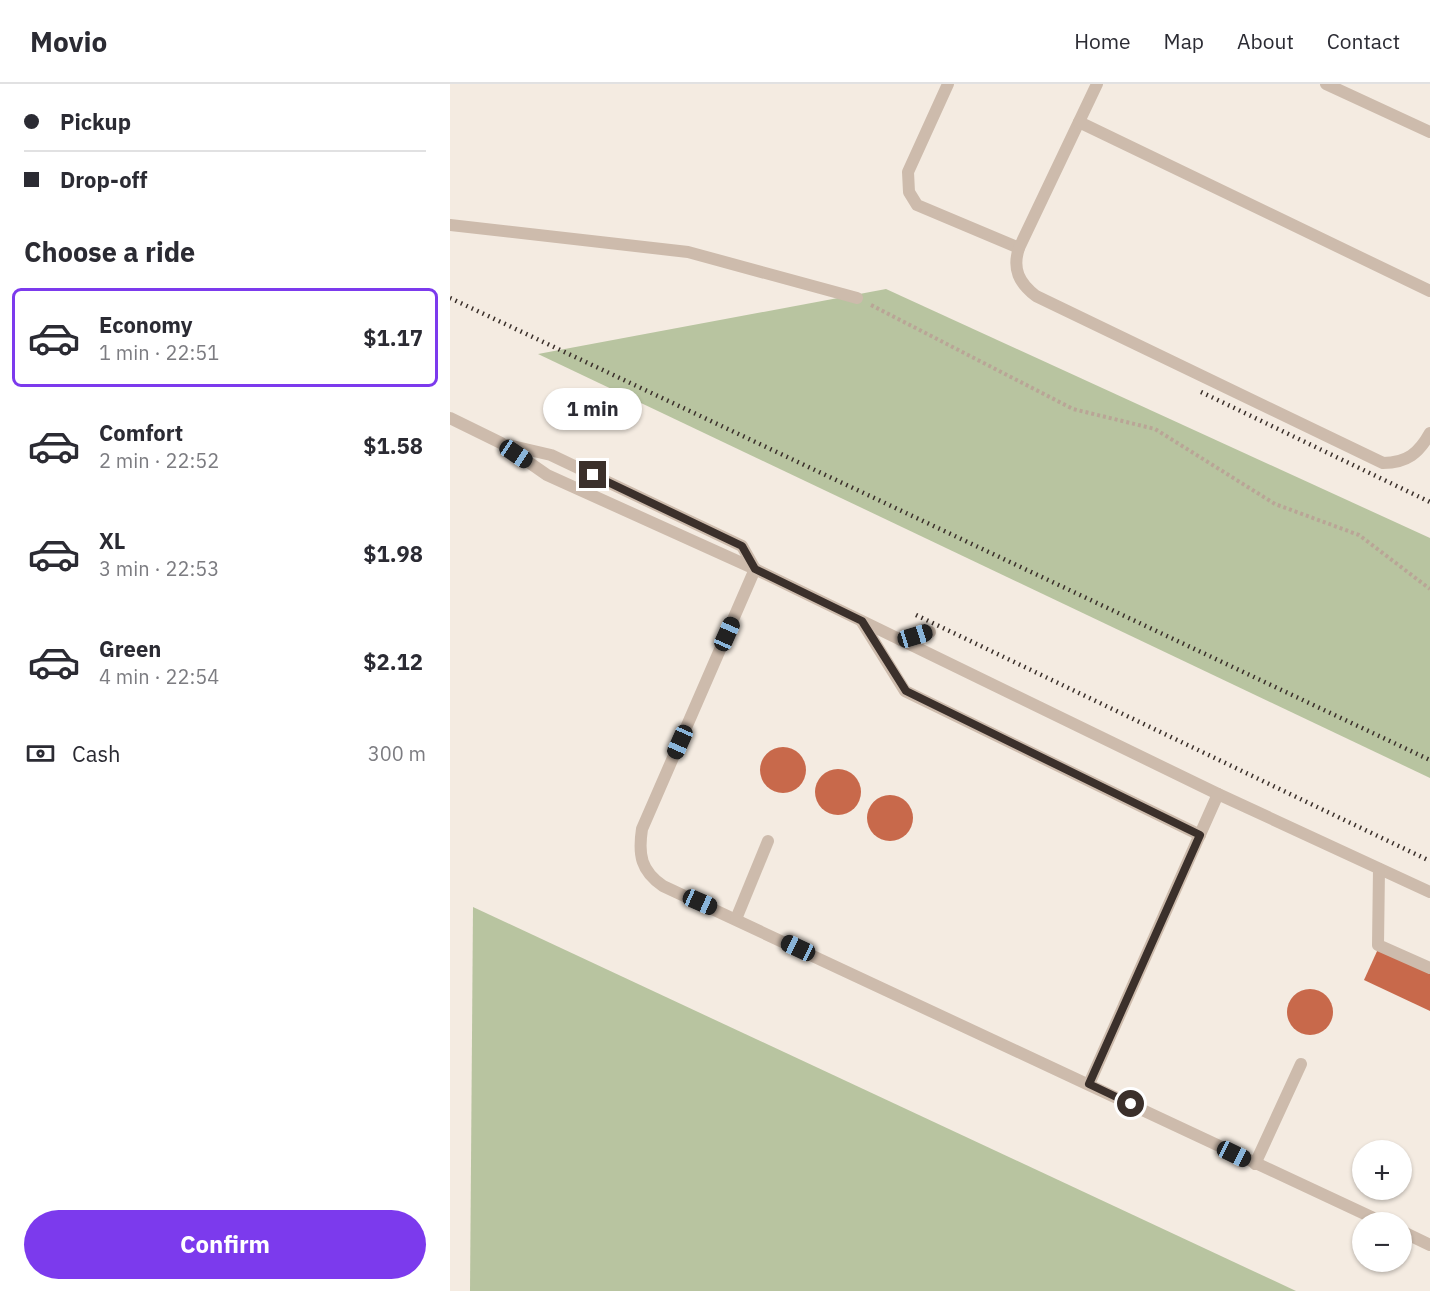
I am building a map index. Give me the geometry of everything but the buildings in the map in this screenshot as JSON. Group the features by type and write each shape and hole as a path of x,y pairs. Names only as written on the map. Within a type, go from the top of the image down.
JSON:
{"lane":[{"path":"948,84 908,172 909,192 917,205 1019,248"},
{"path":"1097,84 1019,248 1016,258 1022,285 1036,296 1383,464 1410,459 1422,447 1430,433"},
{"path":"1326,84 1430,132"},
{"path":"1079,122 1430,291"},
{"path":"450,225 688,252 857,298"},
{"path":"450,418 501,443 547,475 755,569 1218,794 1430,892"},
{"path":"501,443 551,455 742,546 755,569"},
{"path":"755,569 642,829 639,848 643,867 650,878 1360,1212"},
{"path":"862,621 906,691 1200,835"},
{"path":"901,640 930,632"},
{"path":"1089,1084 1218,794"},
{"path":"736,919 768,841"},
{"path":"1379,868 1378,945 1430,968"},
{"path":"1255,1164 1301,1064"},
{"path":"1412,1236 1430,1245"}],"path":[{"path":"857,298 1073,409 1155,429 1275,504 1359,535 1430,589"}],"green space":[{"path":"886,289 1430,538 1430,778 538,354"},
{"path":"473,907 1296,1291 470,1291"}],"railway":[{"path":"450,298 1430,760"},
{"path":"1201,392 1430,502"},
{"path":"916,615 1430,861"}],"route":[{"path":"593,475 742,546 755,569 862,621 906,691 1200,835 1089,1084 1131,1104"}]}
